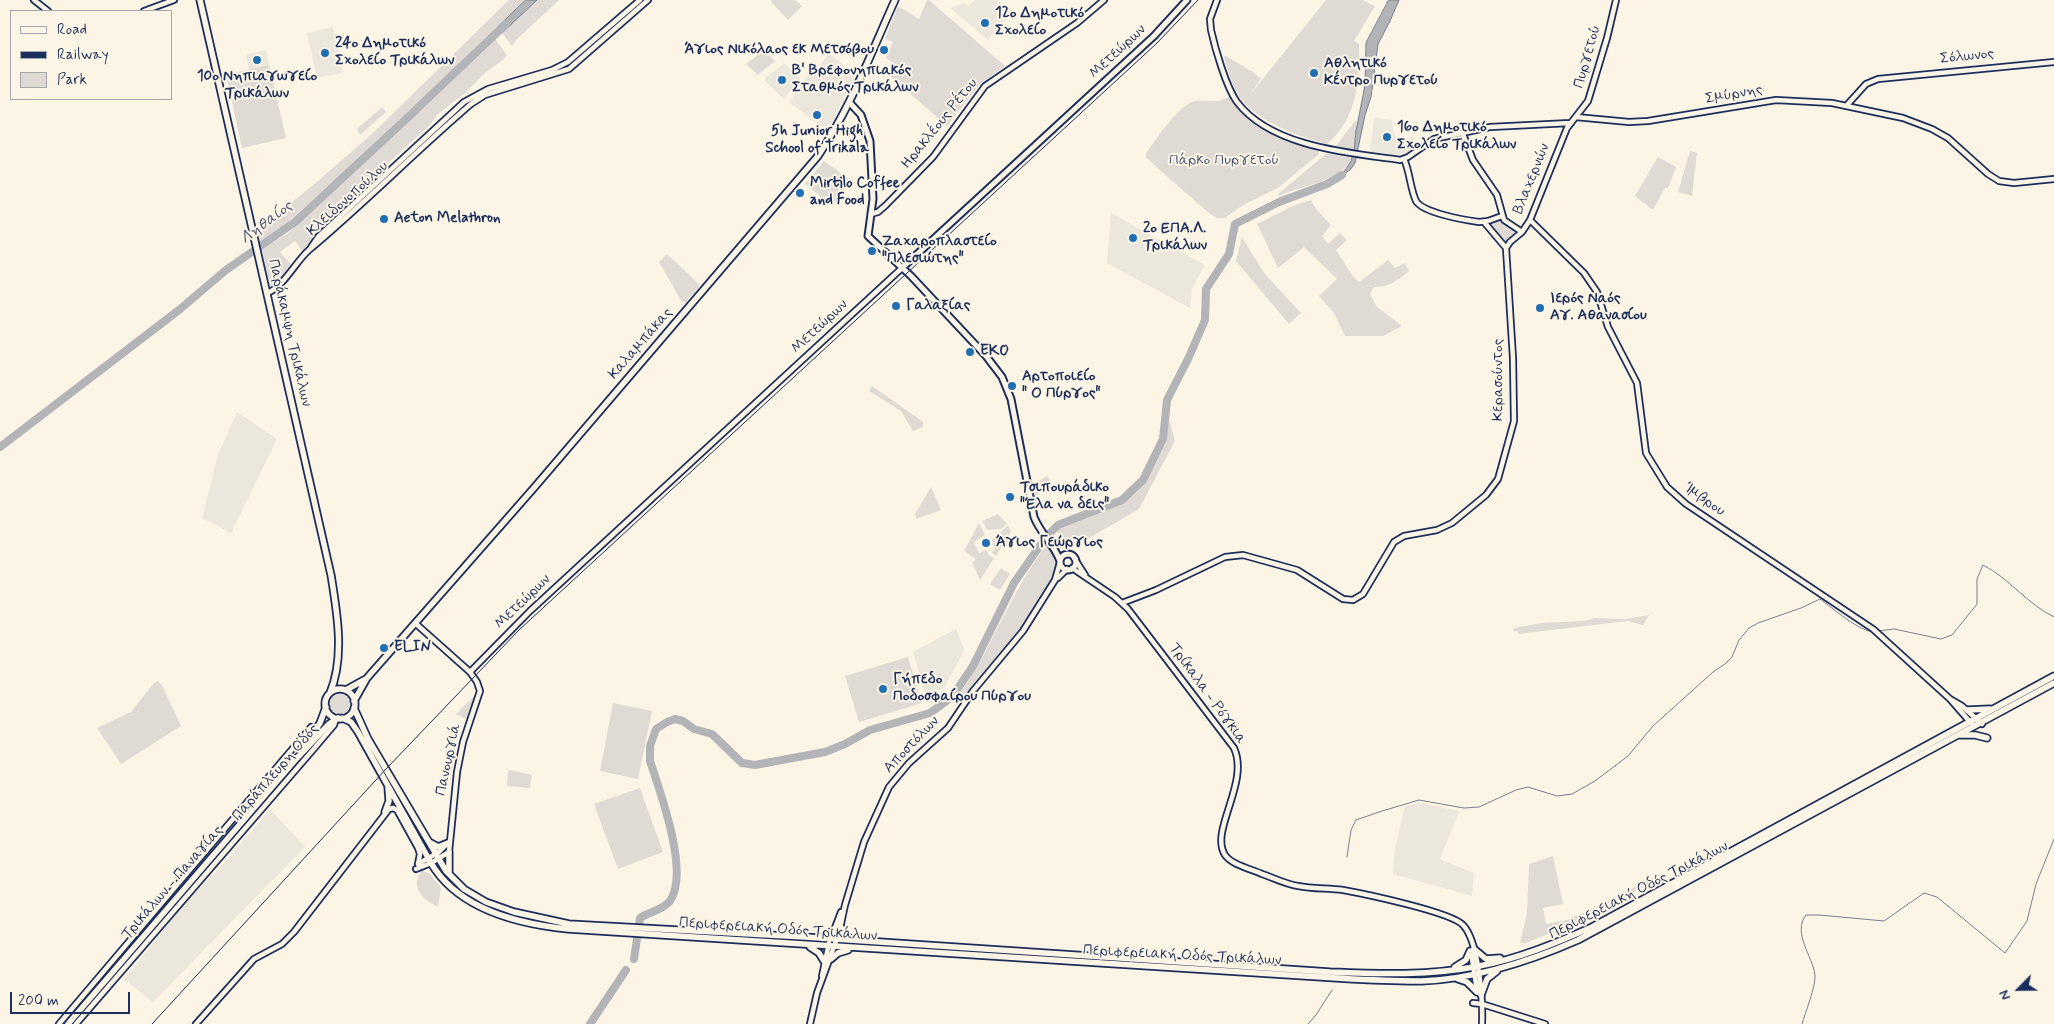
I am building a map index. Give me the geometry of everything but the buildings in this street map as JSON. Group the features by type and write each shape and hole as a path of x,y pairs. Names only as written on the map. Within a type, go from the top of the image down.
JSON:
{"main road":[{"name":"Παράκαμψη Τρικάλων","path":"200,0 331,575 338,620 336,674 330,693"},
{"name":"Καλαμπάκας","path":"354,701 367,678 813,162 831,138 850,103 895,0"},
{"name":"Μετεώρων","path":"902,268 1154,36 1189,0"},
{"path":"850,103 861,115 869,135 873,199 868,234 991,362 1004,380 1010,400 1034,517 1050,542 1062,567 1070,569 1075,564 1074,558 1050,542"},
{"path":"1060,562 1066,554"},
{"path":"336,674 340,685 345,690 354,701 354,708 350,715 339,719 330,715 326,707 326,700 330,693 337,690 345,690"},
{"name":"Περιφερειακή Οδός Τρικάλων","path":"652,932 805,937 1372,974 1420,973 1475,967 1552,944 1604,921 2054,676"},
{"name":"Καλαμπάκας","path":"345,690 367,678"},
{"name":"Περιφερειακή Οδός Τρικάλων","path":"339,719 354,726 387,782 430,864 456,892 483,908 498,914 556,928 621,930 831,947 1352,979 1421,981 1453,978 1500,969 1567,945 1603,928 2054,684"},
{"name":"Τρικάλων - Παναγίας","path":"297,758 326,707"},
{"name":"Περιφερειακή Οδός Τρικάλων","path":"354,708 368,739 436,858 450,876 464,889 479,898 514,912 557,923 621,930"},
{"path":"1967,710 1976,711 1994,708"},
{"name":"Τρικάλων - Παναγίας","path":"68,1024 297,758 329,724 339,719"},
{"path":"1958,735 1977,735 1987,738"},
{"path":"386,812 389,797 387,782"},
{"path":"427,841 438,847 449,841"},
{"path":"449,852 450,876"},
{"path":"841,927 848,938 869,942"},
{"path":"805,937 818,938 834,931"},
{"path":"803,945 818,952 827,960 846,950 868,949"},
{"path":"1452,969 1464,962 1472,950 1486,959 1512,957"},
{"path":"1480,997 1487,979 1500,969"},
{"path":"1453,978 1468,982 1480,997"},
{"path":"69,1012 78,1012"}],"street":[{"path":"34,0 47,10"},
{"path":"147,10 174,0"},
{"name":"Κλειδονοπούλου","path":"309,250 318,237 464,102 488,88 546,72 568,62 640,0"},
{"name":"Κλειδονοπούλου","path":"309,250 334,230 471,104 485,95 569,69 648,0"},
{"name":"Ηρακλέους Ρέτου","path":"871,214 878,212 886,205 933,157 986,86 1077,23 1103,0"},
{"path":"1217,0 1210,18 1210,30 1230,88 1240,105 1251,117 1273,130 1320,148 1348,154 1404,159 1431,140 1507,125 1570,123"},
{"name":"Πυργετού","path":"1576,117 1588,101 1594,84 1616,0"},
{"name":"Σόλωνος","path":"1847,105 1866,84 1883,78 2054,62"},
{"name":"Σμύρνης","path":"1576,117 1629,122 1655,121 1783,100 1847,105 1896,116 1924,125 1943,135 1996,180 2014,182 2054,179"},
{"name":"Βλαχερνών","path":"1506,248 1522,232 1530,220 1570,123 1576,117"},
{"path":"1463,134 1473,160 1497,195 1502,216 1508,224 1522,232"},
{"path":"1404,159 1415,198 1421,206 1464,219 1484,222 1502,216"},
{"name":"Ίμβρου","path":"1530,220 1584,272 1599,297 1611,334 1635,377 1640,393 1646,453 1671,492 1686,504 1873,628 1950,699"},
{"path":"1484,222 1506,248"},
{"name":"Κερασούντος","path":"1122,603 1156,590 1225,557 1237,554 1297,570 1343,599 1356,600 1366,590 1394,542 1404,536 1437,530 1447,526 1486,495 1498,479 1514,421 1506,248"},
{"path":"267,293 278,286 293,266 309,250"},
{"name":"Μετεώρων","path":"470,672 530,611 902,268"},
{"name":"Τρίκαλα - Ρόγκια","path":"1074,558 1086,576"},
{"path":"1055,580 1060,562"},
{"path":"1055,580 1070,569"},
{"name":"Τρίκαλα - Ρόγκια","path":"1070,569 1086,576 1122,603 1204,707 1236,752 1239,774 1224,826 1222,841 1223,850 1228,858 1290,884 1342,890 1444,914 1462,924 1471,942 1480,997 1482,1024"},
{"name":"Αποστόλων","path":"845,905 870,828 893,781 909,763 948,728 973,691 1026,627 1055,580"},
{"path":"415,623 470,672"},
{"name":"Πανουργιά","path":"449,852 457,772 463,742 480,692 479,686 470,672"},
{"path":"1950,699 1967,710 1982,724"},
{"path":"1950,699 1976,727"},
{"name":"Παράπλευρη Οδός","path":"76,1024 339,719"},
{"name":"Παράπλευρη Οδός","path":"59,1024 313,729"},
{"path":"196,1024 254,959 282,944 294,932 342,872 386,812 392,808 398,811 418,849 420,854 416,869 430,864 449,841"},
{"path":"436,858 449,852"},
{"path":"418,864 430,864"},
{"path":"810,1024 831,947 841,927 845,905"},
{"path":"834,940 834,931 845,905"},
{"path":"1473,1003 1480,997 1545,1024"}],"shaded area":[{"path":"526,0 537,0 502,33 498,27"},
{"name":"12ο Δημοτικό Σχολείο","path":"975,0 997,0 1008,16 988,40 950,8 964,3 968,6"},
{"path":"1389,0 1399,0 1378,44 1371,97 1365,115 1355,163 1350,170 1342,175 1351,161 1354,151 1365,85 1366,43"},
{"name":"24ο Δημοτικό Σχολείο Τρικάλων","path":"333,27 343,73 317,78 307,33"},
{"name":"10ο Νηπιαγωγείο Τρικάλων","path":"266,50 269,65 249,70 246,55"},
{"path":"829,53 855,75 828,132 789,102 815,66 819,67"},
{"name":"Β' Βρεφονηπιακός Σταθμός Τρικάλων","path":"784,63 800,78 784,99 765,81 765,78"},
{"name":"16ο Δημοτικό Σχολείο Τρικάλων","path":"1374,118 1392,120 1394,136 1412,139 1412,151 1400,155 1370,152"},
{"name":"2ο ΕΠΑ.Λ. Τρικάλων","path":"1111,213 1205,265 1192,289 1190,308 1107,263"},
{"path":"237,412 277,439 231,533 202,518 218,454"},
{"path":"956,629 964,649 962,655 945,686 927,700 913,652"},
{"path":"1421,803 1459,811 1440,859 1474,873 1472,896 1393,874 1395,849 1405,806"},
{"path":"270,809 305,847 153,1002 124,979 187,901 226,861"}],"green space":[{"path":"509,0 526,0 358,159 276,233 260,243 257,227 266,223 318,181 375,131"},
{"path":"537,0 559,0 512,46 502,33"},
{"path":"772,0 795,0 802,6 788,20 771,2"},
{"path":"927,0 1005,66 980,84 947,126 889,75 893,63 886,58 893,42 885,39 898,6 919,19"},
{"name":"Αθλητικό Κέντρο Πυργετού","path":"1326,0 1362,0 1375,6 1354,41 1359,44 1359,71 1351,111 1337,134 1327,144 1281,128 1250,108 1236,90 1224,57 1226,56 1253,72 1261,79 1249,96"},
{"path":"495,39 507,55 503,60 486,72 466,92 437,115 429,126 385,166 384,173 317,235 321,226 303,252 295,241 280,252 292,265 278,284 272,287 269,282 262,249 287,234"},
{"path":"764,50 775,61 758,75 746,64"},
{"path":"269,65 286,138 242,148 226,75"},
{"name":"Πάρκο Πυργετού","path":"1230,96 1247,117 1258,125 1269,132 1319,151 1319,154 1279,187 1243,205 1225,218 1217,218 1153,164 1146,157 1146,154 1168,123 1189,103 1217,101"},
{"path":"382,107 386,112 360,135 357,129"},
{"path":"1355,121 1357,122 1354,151 1335,147"},
{"path":"1690,151 1697,153 1692,196 1678,192"},
{"path":"1327,153 1350,157 1351,159 1345,167 1328,178 1279,196 1278,194"},
{"path":"1658,157 1676,167 1668,188 1665,188 1653,210 1635,196"},
{"path":"824,161 840,172 846,184 846,189 833,206 805,184"},
{"path":"1311,200 1316,209 1331,225 1322,236 1328,244 1340,233 1347,240 1336,250 1352,275 1359,282 1388,260 1395,268 1405,263 1409,271 1393,283 1374,287 1370,294 1377,307 1402,326 1383,336 1345,336 1334,313 1319,296 1337,279 1304,247 1278,268 1257,224 1293,206"},
{"path":"1497,220 1514,231 1515,235 1505,242 1488,226"},
{"path":"1242,237 1264,273 1301,313 1289,324 1236,261"},
{"path":"667,254 700,285 685,303 682,302 659,262"},
{"path":"872,386 923,422 923,427 913,431 901,411 869,391"},
{"path":"1169,419 1175,441 1139,509 1072,547 1055,530 1113,507 1137,492 1147,479 1166,443"},
{"path":"1047,476 1052,485 1034,497 1032,485"},
{"path":"931,487 941,510 916,519 915,514"},
{"path":"998,514 1007,524 1001,529 987,530 982,521"},
{"path":"979,523 985,535 974,542 979,553 986,550 994,558 980,580 972,562 975,561 975,558 964,551"},
{"path":"1008,525 1011,532 996,556 991,552 995,550 992,540"},
{"path":"1048,543 1057,560 1055,573 1020,629 976,681 961,702 958,696 982,658 1023,580"},
{"path":"1001,568 1010,574 1000,590 990,584"},
{"path":"1649,615 1643,625 1628,621 1518,634 1518,631 1513,631 1514,628 1542,623 1584,621 1595,618 1625,619"},
{"name":"Γήπεδο Ποδοσφαίρου Πύργου","path":"908,657 922,703 859,722 845,676"},
{"path":"158,681 162,685 181,726 121,764 97,728 131,712 154,683"},
{"path":"340,694 347,697 350,704 347,711 340,714 333,711 330,704 333,697"},
{"path":"475,695 468,720 456,714"},
{"path":"613,703 652,711 638,779 600,771"},
{"path":"508,771 532,775 530,788 507,786"},
{"path":"640,788 663,852 618,869 594,804"},
{"path":"1553,856 1563,904 1543,908 1546,924 1567,920 1660,874 1663,876 1577,923 1525,943 1520,943 1527,913 1529,864"},
{"path":"422,870 430,874 441,888 438,907 423,897 417,888 418,876"}],"waterway":[{"name":"Ληθαίος","path":"0,447 179,310 226,270 295,222 506,24"},
{"path":"634,959 640,918 660,909 670,901 675,888 677,871 666,811 650,761 650,746 656,729 675,719 683,721 694,729 712,734 742,763 755,765 825,752 845,744 870,730 930,713 952,697 973,666 1014,583 1046,537 1058,525 1122,500 1143,480 1163,439 1167,400 1205,320 1206,289 1229,254 1235,224 1279,202 1327,184 1342,175"},
{"path":"1878,631 1894,629 1941,639 1952,635 1977,604 1977,579 1983,565 1992,570 2044,612 2054,617"},
{"path":"1347,857 1351,830 1356,820 1382,811 1419,800 1464,808 1479,807 1516,790 1528,787 1557,796 1572,794 1595,781 1628,756 1653,726 1713,672 1725,664 1732,657 1739,640 1749,628 1758,623 1801,608 1820,599 1854,624 1875,632"},
{"path":"1802,1024 1815,980 1813,968 1802,937 1802,922 1806,915 1884,921 1924,893 1937,897 2005,953 2027,921 2036,884 2054,839"},
{"path":"590,1024 626,970"},
{"path":"1308,1024 1332,990"}],"railway":[{"path":"152,1024 386,769 519,630 1156,44 1198,0"}],"place":[{"name":"12ο Δημοτικό Σχολείο","path":"985,23"},
{"name":"Άγιος Νικόλαος εκ Μετσόβου","path":"884,50"},
{"name":"24ο Δημοτικό Σχολείο Τρικάλων","path":"325,53"},
{"name":"10ο Νηπιαγωγείο Τρικάλων","path":"257,60"},
{"name":"Αθλητικό Κέντρο Πυργετού","path":"1314,73"},
{"name":"Β' Βρεφονηπιακός Σταθμός Τρικάλων","path":"782,80"},
{"name":"5h Junior High School of Trikala","path":"817,115"},
{"name":"16ο Δημοτικό Σχολείο Τρικάλων","path":"1387,137"},
{"name":"Mirtilo Coffee and Food","path":"800,193"},
{"name":"Aeton Melathron","path":"384,219"},
{"name":"2ο ΕΠΑ.Λ. Τρικάλων","path":"1133,238"},
{"name":"Ζαχαροπλαστείο \"Πλεσιώτης\"","path":"872,251"},
{"name":"Γαλαξίας","path":"896,306"},
{"name":"Ιερός Ναός Αγ. Αθανασίου","path":"1540,308"},
{"name":"EKO","path":"970,352"},
{"name":"Αρτοποιείο \" Ο Πύργος\"","path":"1012,386"},
{"name":"Τσιπουράδικο \"Έλα να δεις\"","path":"1010,497"},
{"name":"Άγιος Γεώργιος","path":"986,543"},
{"name":"ELIN","path":"384,648"},
{"name":"Γήπεδο Ποδοσφαίρου Πύργου","path":"883,689"}]}
